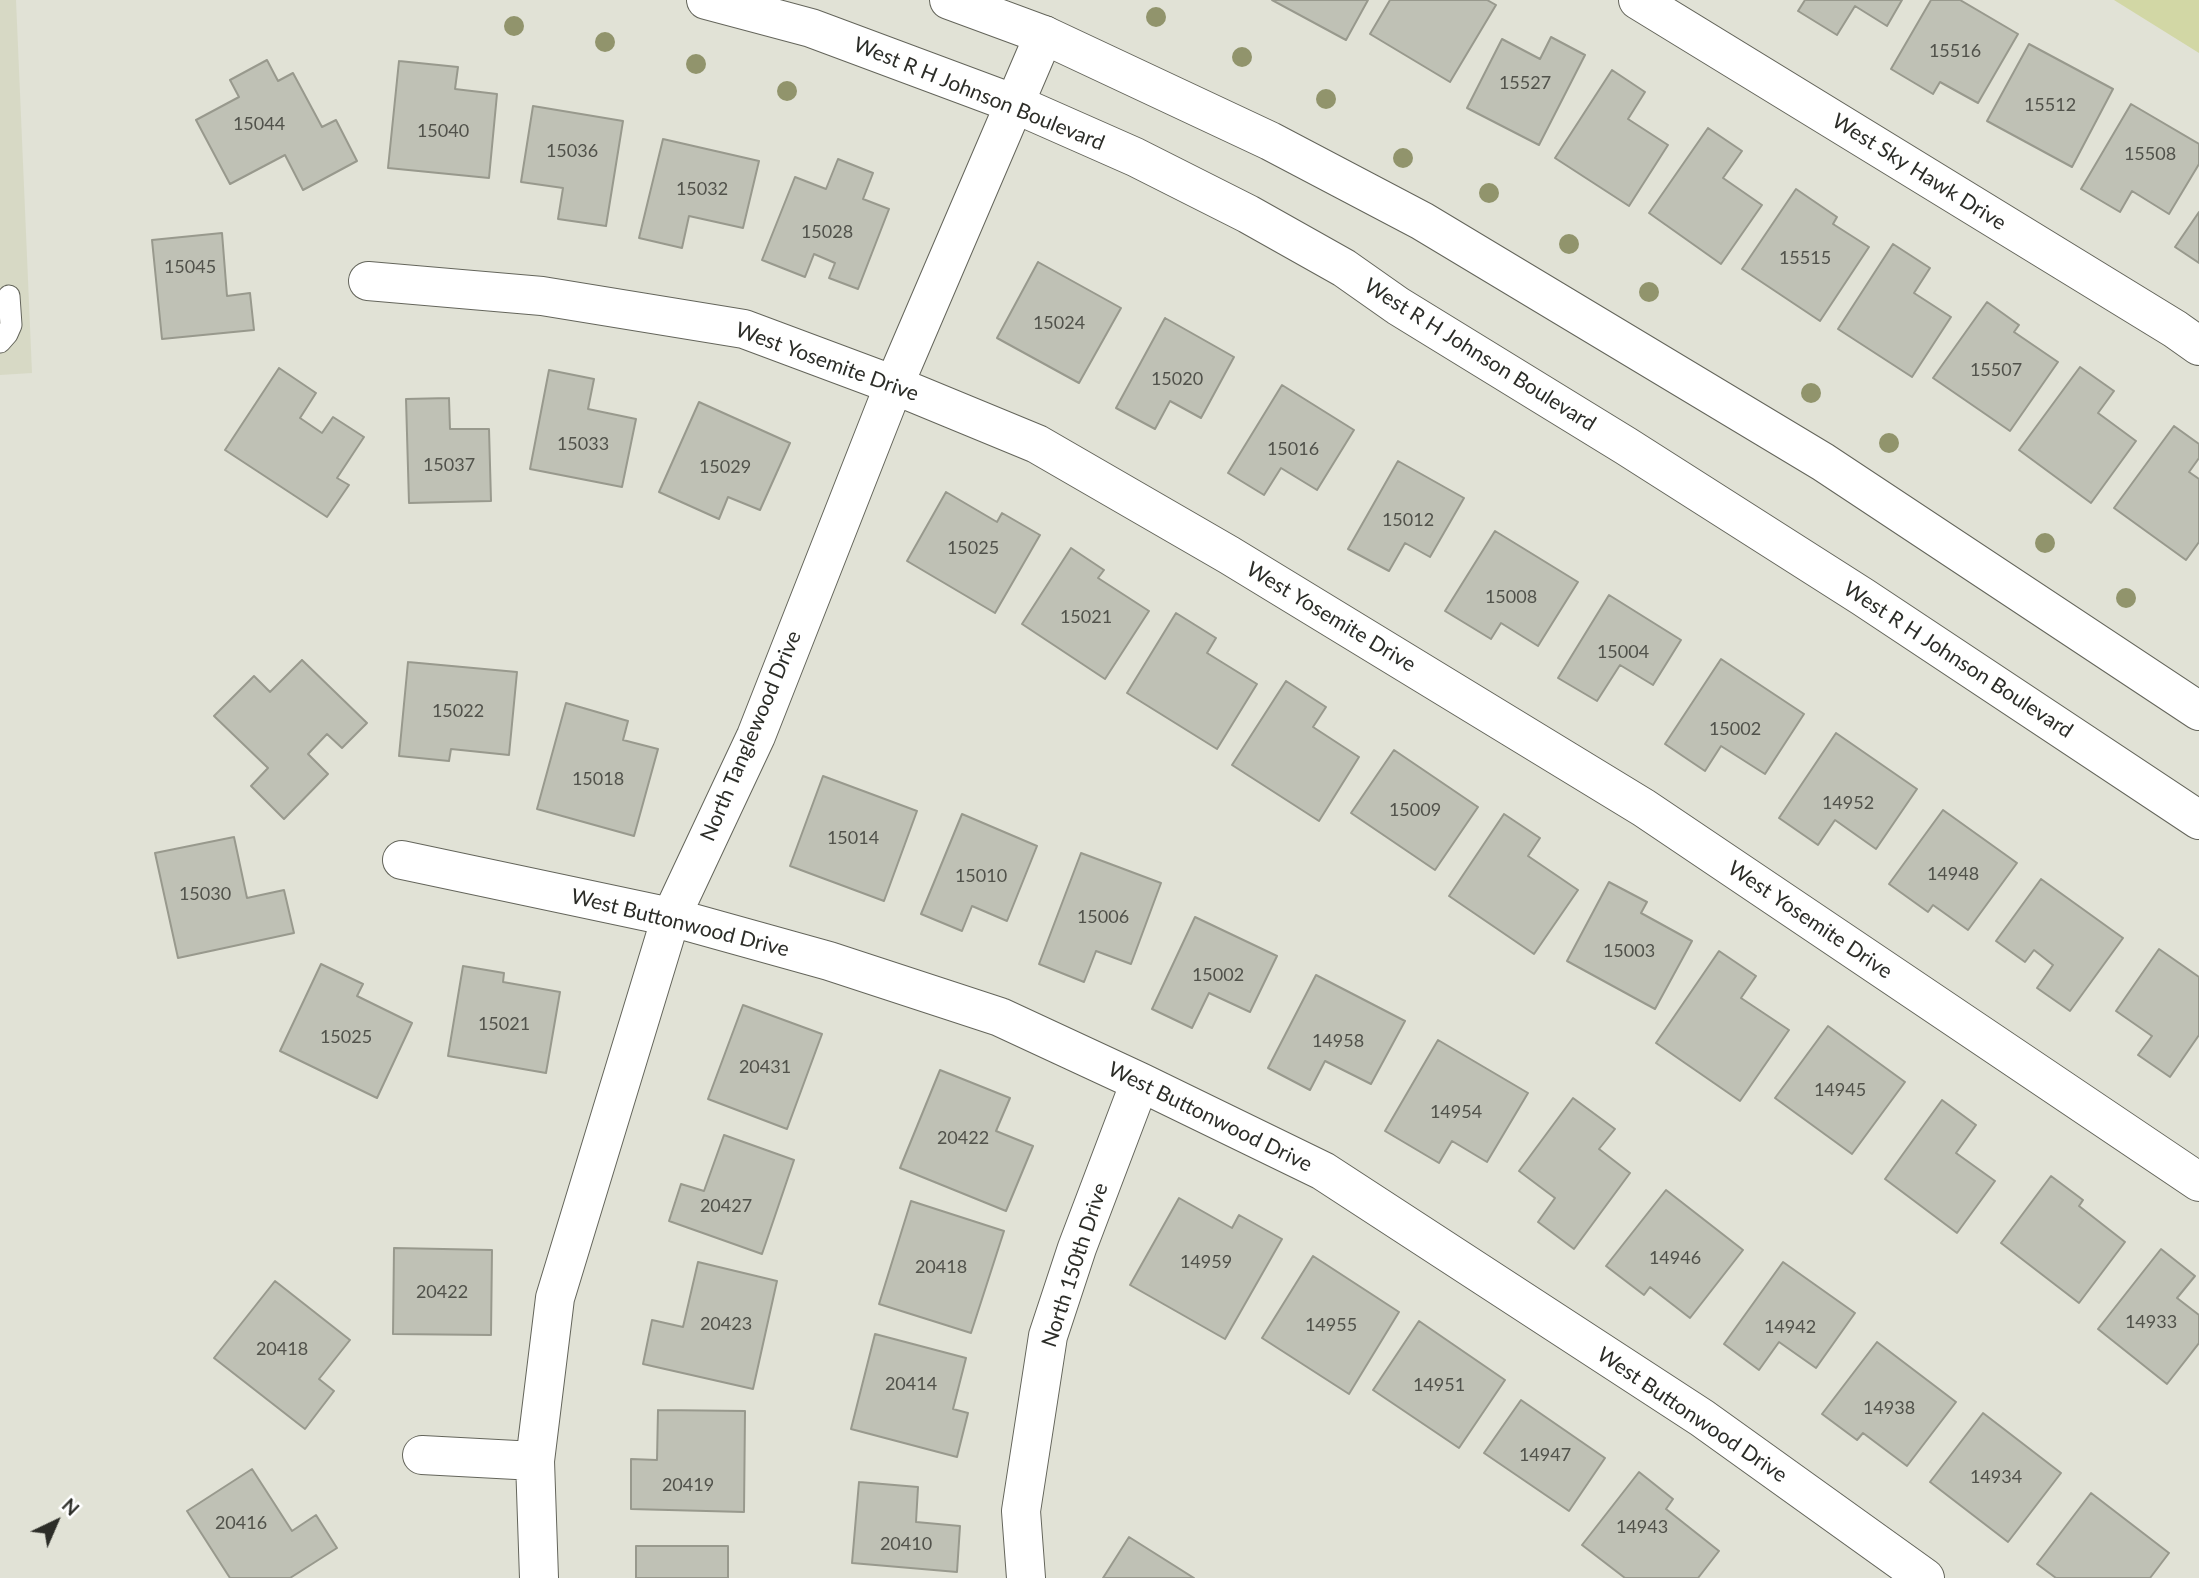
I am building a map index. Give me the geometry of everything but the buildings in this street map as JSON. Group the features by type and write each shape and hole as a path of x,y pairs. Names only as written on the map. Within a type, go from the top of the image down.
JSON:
{"street":[{"name":"West R H Johnson Boulevard","path":"706,0 811,28 1015,104 1135,157 1248,214 1344,268 1398,306 1626,446 1863,597 2199,820"},
{"path":"950,0 1044,35 1270,141 1422,221 1823,462 2199,711"},
{"name":"West Sky Hawk Drive","path":"1638,0 2199,346"},
{"name":"North Tanglewood Drive","path":"539,1578 535,1461 555,1298 671,917 756,736 894,385 1044,35"},
{"name":"West Yosemite Drive","path":"368,281 542,296 744,329 894,385 1038,444 1229,555 1632,801 2199,1182"},
{"name":"West Buttonwood Drive","path":"402,860 671,917 830,961 1000,1017 1140,1082 1323,1171 1702,1418 1925,1578"},
{"name":"North 150th Drive","path":"1026,1578 1021,1511 1048,1336 1077,1248 1140,1082"},
{"path":"422,1455 535,1461"}],"lane":[{"path":"0,342 11,325 9,296"}],"shaded area":[{"path":"0,0 16,0 32,373 0,375"}],"green space":[{"path":"2114,0 2199,0 2199,53"}]}
